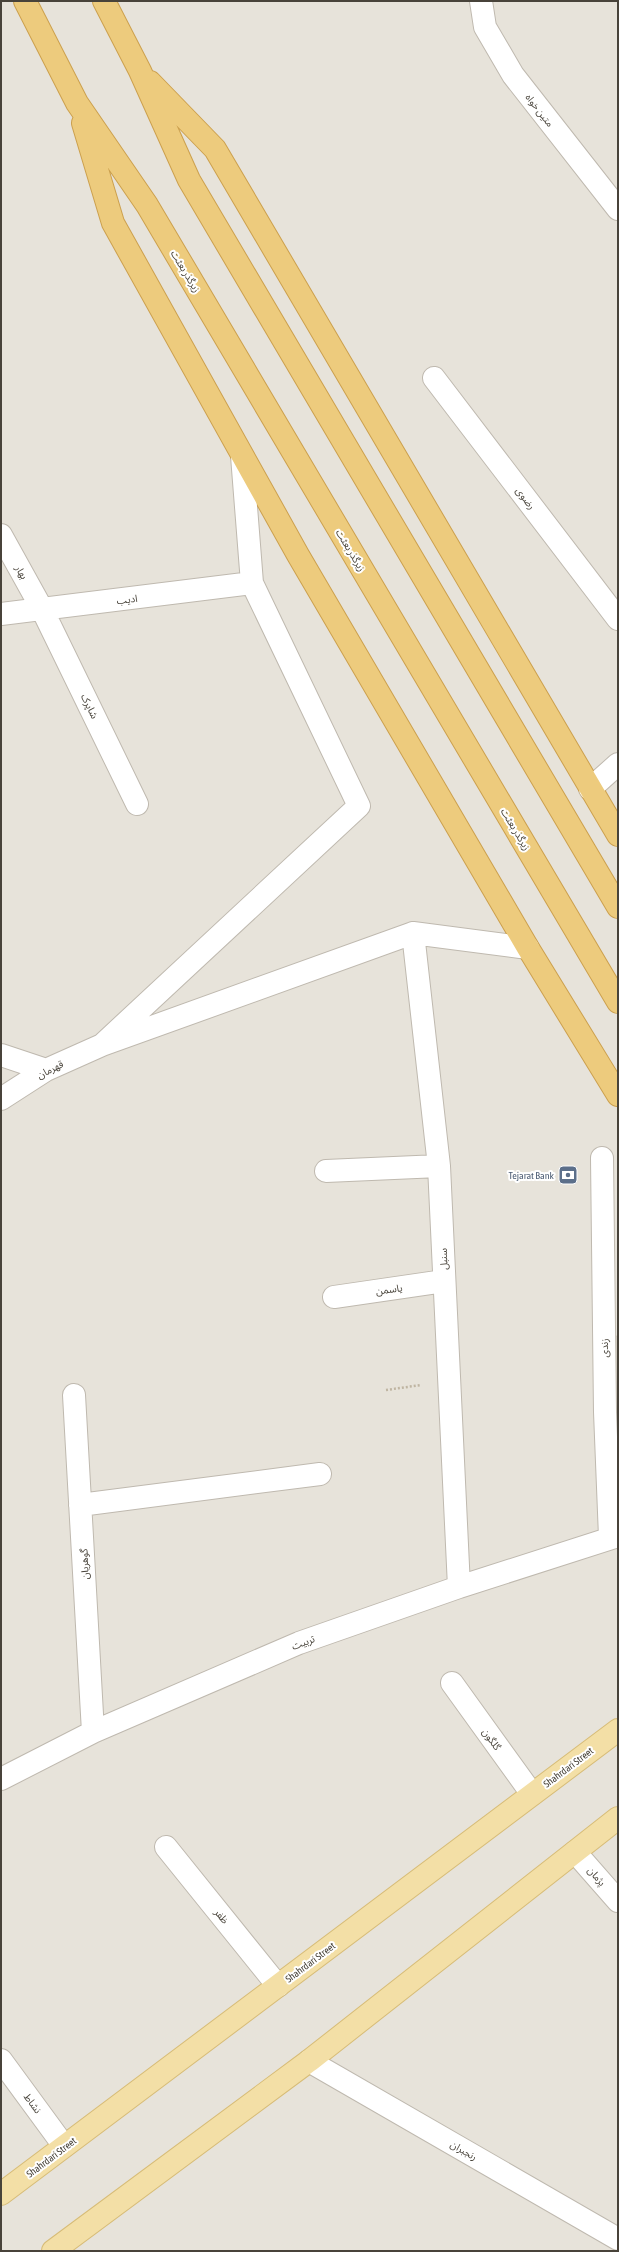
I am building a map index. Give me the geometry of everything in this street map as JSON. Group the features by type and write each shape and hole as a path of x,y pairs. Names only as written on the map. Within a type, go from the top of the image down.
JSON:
{"highway":[{"path":"25,1 77,103 114,223 298,555 528,948 618,1095"},
{"path":"104,1 140,71 189,180 618,907"},
{"path":"140,71 215,149 618,835"},
{"name":"زیرگذر بعثت","path":"77,103 147,205 618,1002"}],"main road":[{"name":"Shahrdari Street","path":"1,2194 618,1730"},
{"path":"53,2251 309,2061 618,1818"}],"street":[{"name":"متین خواه","path":"481,1 485,27 513,74 618,209"},
{"name":"رضوی","path":"434,378 618,619"},
{"path":"102,1046 359,806 252,583 242,456"},
{"name":"بهار","path":"1,535 42,609"},
{"name":"ادیب","path":"1,614 252,583"},
{"name":"شاپرک","path":"42,609 137,804"},
{"path":"590,789 618,764"},
{"path":"413,933 528,948"},
{"name":"قهرمان","path":"1,1099 46,1070 102,1046 413,933"},
{"name":"سنبل","path":"413,933 439,1166 444,1281 451,1380 459,1586"},
{"path":"1,1055 46,1070"},
{"name":"زندی","path":"602,1158 605,1412 614,1537"},
{"path":"326,1172 439,1166"},
{"name":"یاسمن","path":"334,1297 444,1281"},
{"name":"گوهریان","path":"74,1395 94,1732"},
{"path":"80,1506 320,1474"},
{"name":"تربیت","path":"1,1779 94,1732 299,1643 459,1586 614,1537"},
{"name":"گلگون","path":"452,1683 532,1794"},
{"name":"ظفر","path":"166,1847 278,1986"},
{"name":"پژمان","path":"575,1852 618,1901"},
{"name":"نشاط","path":"1,2060 64,2146"},
{"name":"رنجبران","path":"309,2061 618,2239"}],"shaded area":[{"path":"1,1 618,1 618,2251 1,2251"}],"building":[{"path":"618,1336 618,1494 610,1337"}],"place":[{"name":"Tejarat Bank","path":"568,1175"}]}
